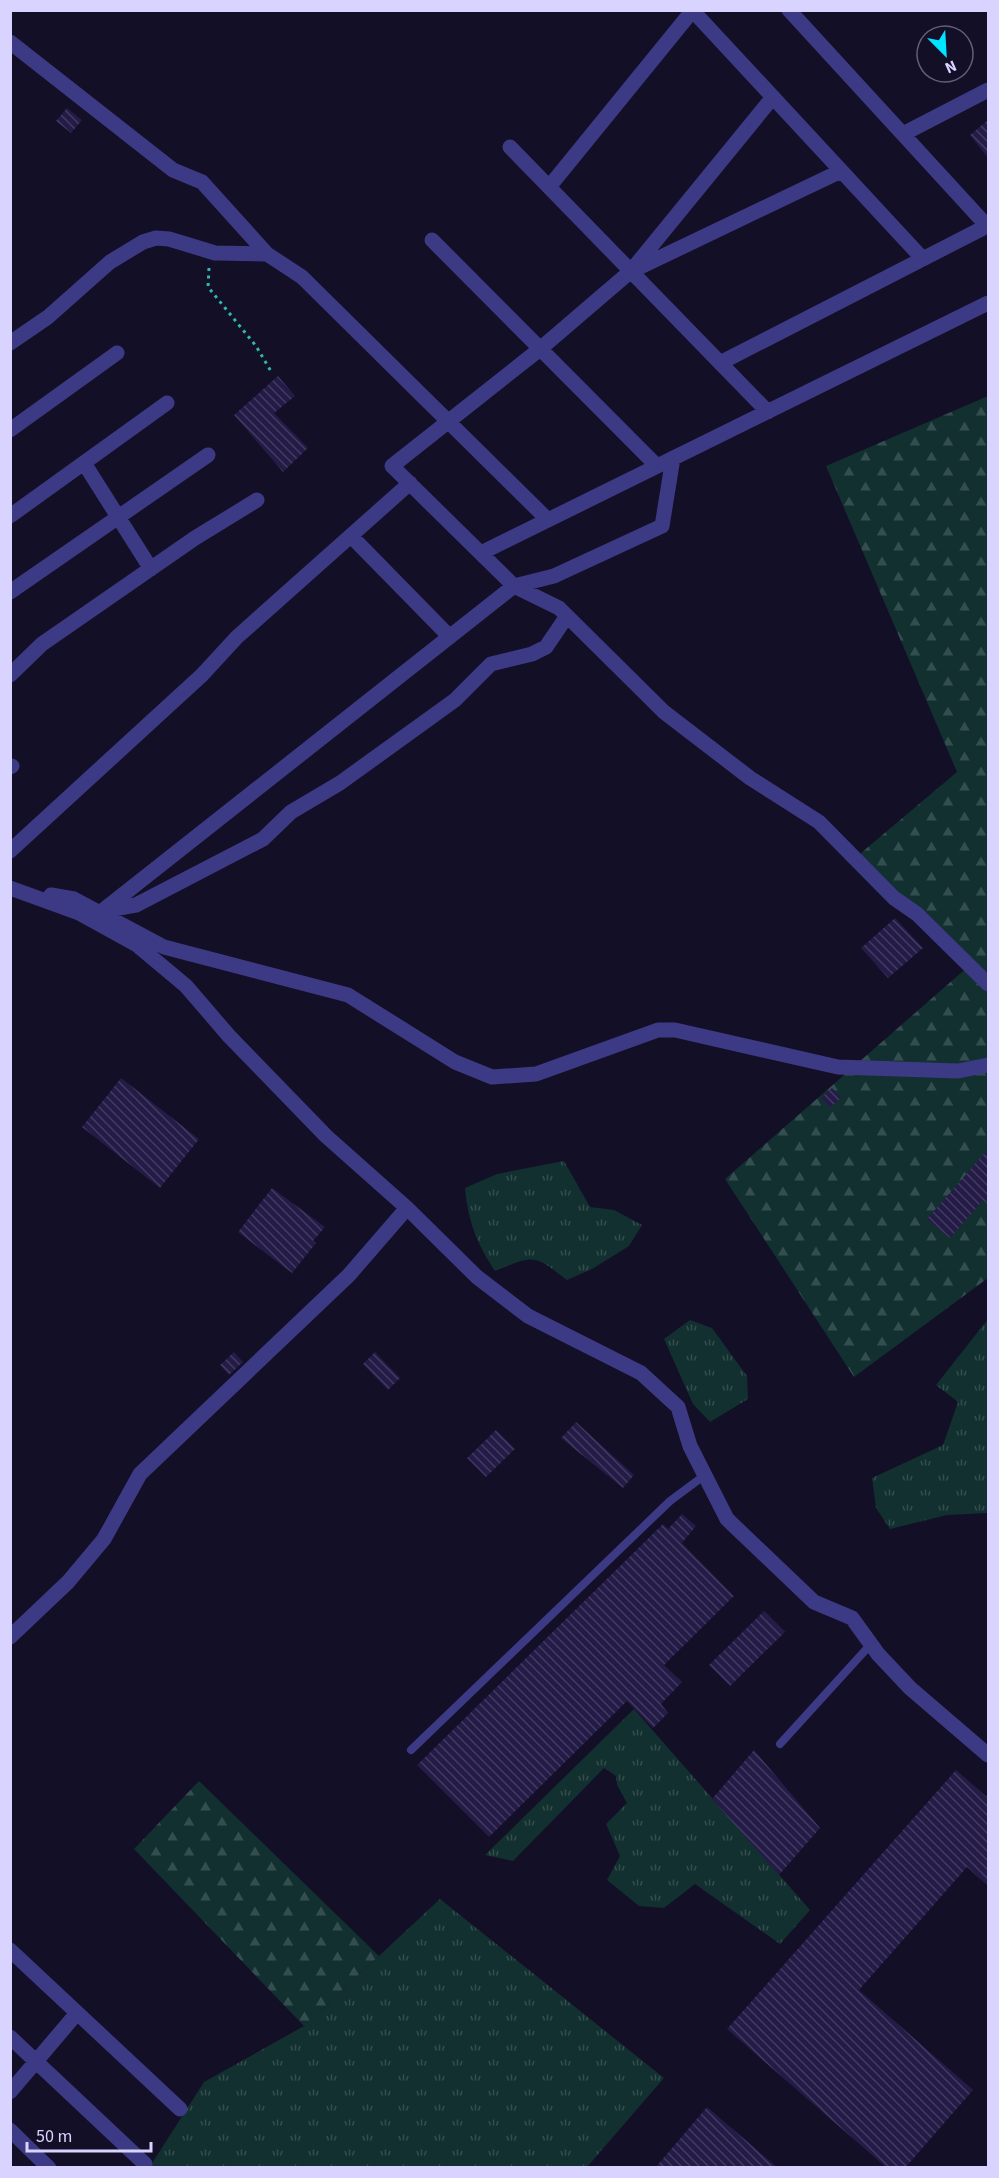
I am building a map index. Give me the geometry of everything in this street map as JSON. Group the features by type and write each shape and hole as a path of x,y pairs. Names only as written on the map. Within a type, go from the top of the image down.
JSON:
{"street":[{"path":"720,363 988,227 789,10"},
{"path":"549,187 693,11 923,259"},
{"path":"10,42 173,170 202,182 267,254 302,277 548,520"},
{"path":"903,134 988,90"},
{"path":"773,97 631,271 540,349 392,466 514,586 559,608 664,712 750,778 819,822 894,898 917,914 988,984"},
{"path":"510,147 768,412"},
{"path":"631,271 841,171"},
{"path":"10,343 48,317 110,262 143,242 156,238 170,239 215,253 267,254"},
{"path":"432,240 657,466"},
{"path":"481,553 988,303"},
{"path":"10,429 117,353"},
{"path":"10,516 167,403"},
{"path":"10,592 208,455"},
{"path":"101,912 514,586 554,576 662,526 673,458"},
{"path":"84,463 152,568"},
{"path":"10,851 202,675 254,621 322,558 351,536 410,483"},
{"path":"10,675 42,644 152,568 257,500"},
{"path":"351,536 450,637"},
{"path":"101,912 136,905 264,839 291,812 340,783 455,700 491,664 532,654 546,647 567,616"},
{"path":"13,889 74,899 164,947 348,995 455,1062 492,1077 536,1074 658,1030 675,1030 838,1067 958,1071 988,1065"},
{"path":"13,889 79,913 137,945 186,986 229,1036 326,1136 407,1208 477,1277 528,1316 641,1373 678,1407 690,1446 727,1519 814,1602 852,1618 871,1644 910,1688 988,1755"},
{"path":"10,1637 68,1582 104,1539 140,1474 349,1275 407,1208"},
{"path":"10,1950 180,2109"},
{"path":"10,2092 77,2013"},
{"path":"10,2037 145,2164"},
{"path":"10,2130 49,2168"}],"lane":[{"path":"411,1750 670,1501 705,1475"},
{"path":"780,1744 871,1644"}],"path":[{"path":"215,253 207,276 208,287 256,346 272,372"}],"green space":[{"path":"988,396 988,1278 854,1377 725,1179 970,965 855,858 957,772 826,466"},
{"path":"564,1161 590,1207 614,1210 642,1225 629,1246 592,1269 567,1280 547,1265 533,1260 518,1262 495,1271 474,1232 465,1188 497,1174"},
{"path":"988,1319 988,1513 947,1515 890,1529 876,1508 872,1478 943,1445 958,1402 936,1385"},
{"path":"690,1320 712,1328 747,1376 748,1399 710,1422 693,1404 664,1339"},
{"path":"634,1709 810,1910 780,1944 695,1884 664,1908 639,1906 607,1880 620,1856 606,1824 627,1803 617,1785 616,1776 604,1768 513,1861 485,1855"},
{"path":"199,1781 379,1956 304,2026 134,1849"},
{"path":"440,1899 664,2078 587,2167 149,2168 204,2082 304,2026"}],"building":[{"path":"67,108 82,120 71,133 56,121"},
{"path":"988,120 988,158 970,135"},
{"path":"278,376 295,396 274,413 308,448 283,472 234,415"},
{"path":"895,918 923,948 888,978 861,948"},
{"path":"121,1078 199,1139 160,1188 82,1127"},
{"path":"832,1088 841,1098 830,1108 821,1098"},
{"path":"988,1149 988,1204 983,1200 950,1238 927,1219"},
{"path":"272,1188 325,1227 313,1241 316,1243 292,1273 238,1232"},
{"path":"234,1352 243,1362 229,1375 220,1365"},
{"path":"375,1352 400,1378 388,1390 363,1364"},
{"path":"576,1422 634,1475 623,1488 561,1438"},
{"path":"496,1430 515,1449 486,1477 467,1458"},
{"path":"682,1514 696,1526 682,1543 734,1596 664,1665 682,1682 661,1704 668,1713 653,1728 627,1701 489,1837 417,1765 663,1524 668,1529"},
{"path":"764,1611 785,1632 730,1686 709,1665"},
{"path":"754,1750 820,1828 779,1875 712,1799"},
{"path":"956,1770 988,1798 988,1886 967,1867 859,1990 973,2090 905,2168 887,2168 727,2029"},
{"path":"707,2107 778,2168 655,2168"}]}
